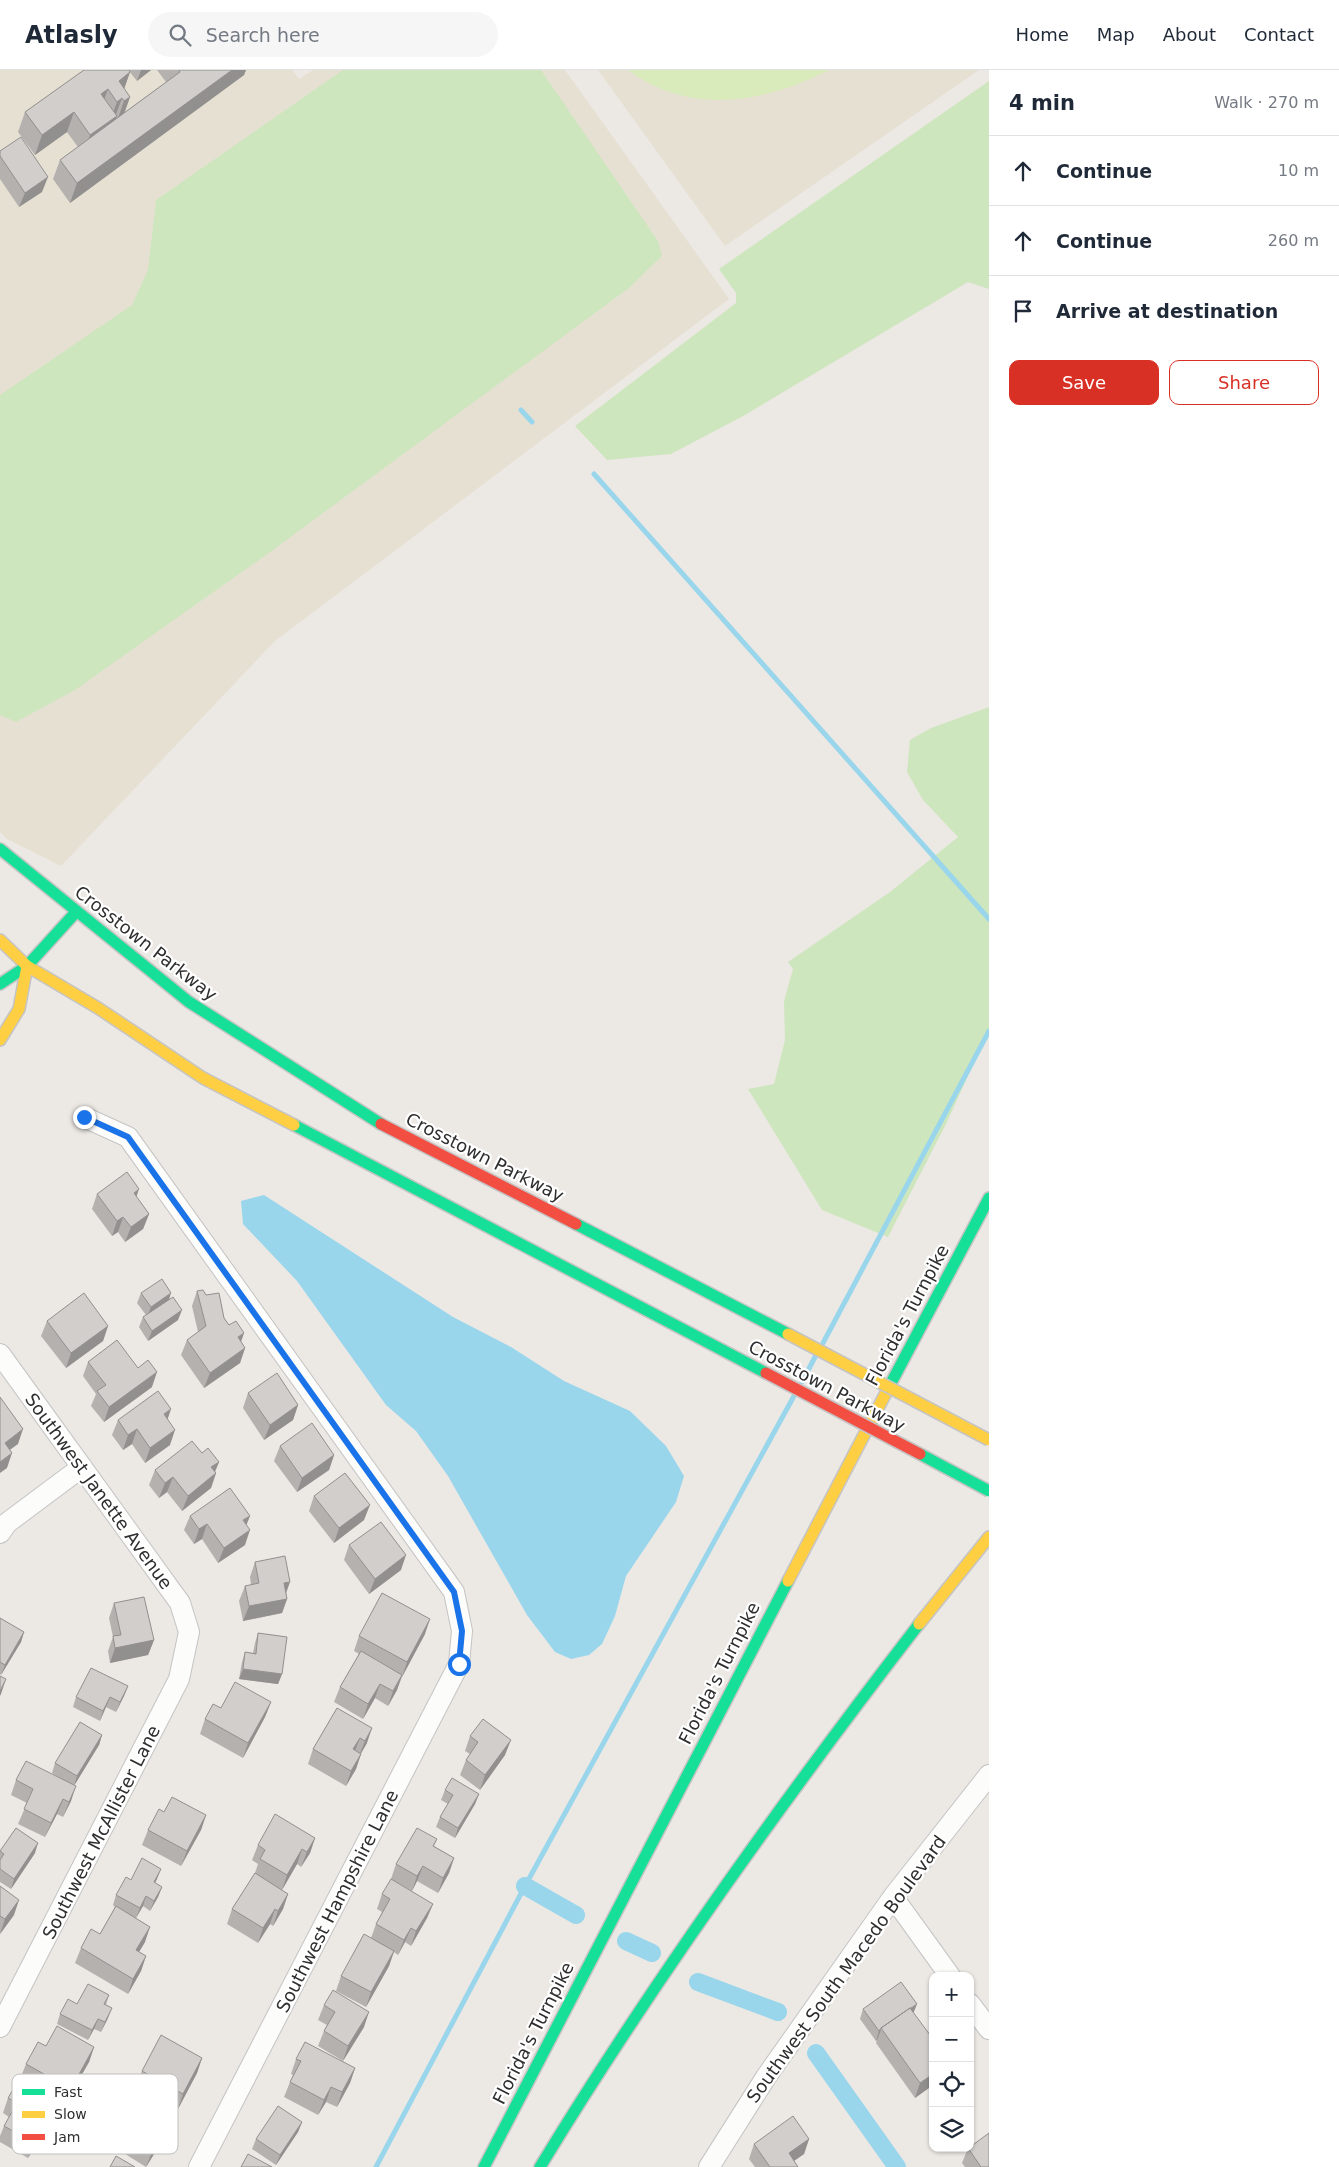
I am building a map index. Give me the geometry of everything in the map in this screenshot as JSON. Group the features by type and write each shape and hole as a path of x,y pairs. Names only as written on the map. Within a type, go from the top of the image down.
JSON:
{"main road":[{"name":"Crosstown Parkway","path":"0,849 189,1002 382,1124 989,1440"},
{"path":"0,984 27,966 76,912"},
{"name":"Crosstown Parkway","path":"0,940 27,966 98,1008 203,1078 989,1490"},
{"path":"0,1040 19,1009 27,966"},
{"name":"Florida's Turnpike","path":"484,2167 819,1520 989,1198"},
{"path":"540,2167 579,2100 744,1857 944,1590 989,1537"}],"street":[{"name":"Southwest Hampshire Lane","path":"84,1117 128,1137 454,1592 462,1631 459,1664 198,2167"},
{"name":"Southwest Janette Avenue","path":"0,1354 180,1603 189,1632"},
{"path":"0,1534 6,1523 82,1467"},
{"name":"Southwest McAllister Lane","path":"0,2027 179,1679 189,1632"},
{"name":"Southwest South Macedo Boulevard","path":"709,2167 766,2077 893,1897 989,1775"},
{"path":"893,1897 947,1972"},
{"path":"974,2009 989,2029"}],"shaded area":[{"path":"0,70 292,70 299,79 313,70 565,70 729,299 275,641 61,866 7,839 0,832"},
{"path":"598,70 979,70 725,246"}],"green space":[{"path":"343,70 541,70 658,241 662,256 629,288 266,555 75,690 16,722 0,715 0,395 132,305 148,270 156,200"},
{"path":"628,70 829,70 779,90 753,97 727,100 702,99 676,94 652,85"},
{"path":"989,81 989,289 968,282 745,415 671,454 607,460 575,426 736,303 736,293 719,269"},
{"path":"989,707 989,1030 946,1124 888,1237 822,1210 748,1089 774,1084 785,1040 784,1001 793,969 788,962 890,892 958,837 923,800 907,772 910,740 931,728"}],"water":[{"path":"264,1195 453,1317 511,1347 564,1381 630,1411 666,1446 684,1476 676,1502 626,1576 615,1616 602,1644 589,1655 571,1659 555,1652 527,1615 448,1476 416,1431 386,1405 297,1281 243,1224 241,1201"}],"building":[{"path":"84,70 129,70 130,72 119,81 130,97 124,101 122,98 117,102 108,89 101,94 117,116 90,135 74,112 42,135 25,112"},
{"path":"179,70 232,70 77,183 60,160 180,72"},
{"path":"21,137 48,177 25,193 0,156 0,151"},
{"path":"127,1172 139,1189 134,1193 149,1214 131,1227 123,1217 117,1221 97,1194"},
{"path":"162,1279 171,1293 151,1307 141,1293"},
{"path":"203,1290 206,1295 219,1293 224,1318 229,1325 236,1321 244,1333 238,1337 245,1348 210,1373 187,1340 206,1326 197,1291"},
{"path":"84,1293 108,1326 71,1353 47,1321"},
{"path":"173,1297 182,1310 152,1331 143,1317"},
{"path":"117,1340 138,1368 148,1360 157,1372 109,1407 97,1391 106,1385 88,1362"},
{"path":"277,1373 298,1405 270,1425 248,1393"},
{"path":"158,1391 171,1409 164,1414 175,1430 150,1448 137,1429 128,1435 118,1420"},
{"path":"0,1397 23,1429 5,1443 12,1453 0,1462"},
{"path":"312,1423 334,1455 302,1478 280,1446"},
{"path":"192,1441 202,1453 208,1448 219,1462 211,1467 216,1473 188,1496 173,1477 165,1483 155,1470"},
{"path":"345,1473 370,1505 339,1528 314,1496"},
{"path":"230,1488 250,1516 243,1520 250,1530 224,1548 207,1524 199,1529 190,1516"},
{"path":"381,1522 406,1555 375,1579 349,1545"},
{"path":"285,1556 290,1582 284,1583 287,1599 249,1606 245,1586 259,1583 255,1562"},
{"path":"382,1593 430,1619 407,1662 359,1636"},
{"path":"144,1597 154,1640 115,1648 113,1636 121,1635 114,1603"},
{"path":"0,1618 24,1632 5,1665 0,1662"},
{"path":"258,1633 287,1637 282,1674 243,1669 245,1652 256,1654"},
{"path":"361,1651 402,1675 393,1691 380,1684 368,1704 340,1687"},
{"path":"91,1668 128,1686 120,1702 110,1697 103,1711 76,1697"},
{"path":"0,1676 6,1679 0,1691"},
{"path":"235,1682 271,1702 248,1743 205,1719 213,1704 221,1708"},
{"path":"337,1708 372,1728 365,1741 360,1738 353,1749 361,1754 351,1771 313,1749"},
{"path":"483,1719 511,1740 485,1775 466,1760 478,1742 470,1736"},
{"path":"80,1722 102,1735 77,1776 55,1763"},
{"path":"26,1761 76,1786 69,1802 63,1799 51,1823 24,1809 33,1789 16,1780"},
{"path":"452,1778 479,1794 458,1828 440,1817 453,1795 445,1790"},
{"path":"172,1797 206,1815 187,1851 148,1830 159,1809 164,1812"},
{"path":"275,1814 315,1838 307,1852 302,1849 287,1875 260,1859 265,1850 258,1845"},
{"path":"16,1828 38,1843 14,1879 0,1869 0,1860 4,1854 0,1851"},
{"path":"417,1828 437,1839 433,1846 454,1858 443,1878 423,1866 417,1876 396,1864"},
{"path":"142,1858 161,1869 154,1882 162,1887 154,1901 146,1896 140,1908 116,1895 126,1877 131,1880"},
{"path":"255,1873 288,1894 278,1911 275,1909 263,1928 232,1909"},
{"path":"391,1879 433,1904 416,1931 411,1928 404,1940 376,1924 390,1899 382,1894"},
{"path":"0,1886 19,1900 5,1919 0,1916"},
{"path":"116,1906 150,1927 136,1950 146,1956 133,1979 81,1948 91,1929 100,1934"},
{"path":"364,1934 394,1951 371,1992 341,1976"},
{"path":"901,1982 917,2004 879,2031 863,2009"},
{"path":"88,1984 109,1995 104,2004 112,2008 105,2022 98,2019 92,2030 60,2014 68,1999 77,2004"},
{"path":"333,1990 369,2012 348,2046 324,2031 335,2012 324,2005"},
{"path":"910,2008 929,2034 929,2077 920,2083 881,2028"},
{"path":"57,2026 94,2047 79,2074 44,2074 26,2064 38,2042 46,2046"},
{"path":"161,2035 202,2058 183,2094 178,2091 178,2074 147,2074 142,2071"},
{"path":"305,2042 355,2068 342,2092 331,2087 324,2100 290,2082 301,2061 296,2059"},
{"path":"12,2091 12,2100 8,2098"},
{"path":"278,2106 302,2122 280,2155 256,2139"},
{"path":"12,2112 12,2131 4,2126"},
{"path":"793,2116 809,2139 789,2153 798,2167 770,2167 754,2144"},
{"path":"989,2133 989,2167 981,2167 971,2152 974,2152 974,2144"},
{"path":"248,2154 272,2167 241,2167"},
{"path":"116,2156 135,2167 110,2167"}],"waterway":[{"path":"521,410 532,422"},
{"path":"594,474 989,919"},
{"path":"823,1343 989,1031"},
{"path":"802,1382 815,1357"},
{"path":"376,2167 525,1886 794,1396"},
{"path":"525,1886 576,1915"},
{"path":"626,1941 652,1953"},
{"path":"698,1982 778,2012"},
{"path":"816,2053 897,2167"}],"traffic: fast":[{"path":"0,849 189,1002 381,1124"},
{"path":"0,984 27,966 76,912"},
{"path":"294,1125 766,1373"},
{"path":"889,1387 989,1198"},
{"path":"576,1224 788,1334"},
{"path":"920,1454 989,1491"},
{"path":"484,2167 788,1581"},
{"path":"540,2167 629,2027 722,1890 819,1756 919,1624"}],"traffic: slow":[{"path":"0,940 27,966 98,1008 203,1078 294,1125"},
{"path":"0,1040 19,1009 27,966"},
{"path":"788,1334 989,1440"},
{"path":"788,1581 889,1387"},
{"path":"919,1624 989,1537"}],"traffic: jam":[{"path":"381,1124 576,1224"},
{"path":"766,1373 920,1454"}],"route":[{"path":"84,1117 128,1137 454,1592 462,1631 459,1664"}]}
